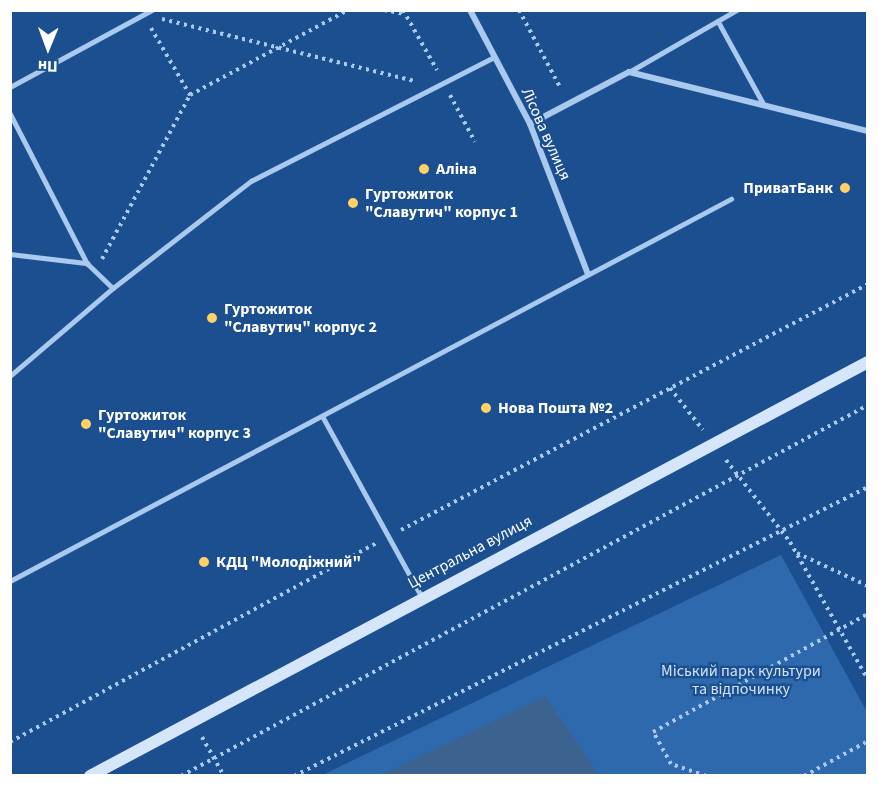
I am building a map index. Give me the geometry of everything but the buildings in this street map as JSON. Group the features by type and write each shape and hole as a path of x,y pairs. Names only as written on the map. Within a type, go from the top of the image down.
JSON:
{"street":[{"name":"Лісова вулиця","path":"470,10 530,124 588,274"},
{"path":"530,124 629,72 763,103 867,131"},
{"name":"Центральна вулиця","path":"90,776 421,596 867,362"}],"lane":[{"path":"10,87 152,10"},
{"path":"629,72 737,10"},
{"path":"718,21 763,103"},
{"path":"10,376 113,288 251,181 494,57"},
{"path":"10,113 87,263 113,288"},
{"path":"10,581 731,199"},
{"path":"10,254 87,263"},
{"path":"323,417 421,596"}],"path":[{"path":"95,271 190,95 348,10"},
{"path":"384,10 405,14"},
{"path":"519,10 569,104"},
{"path":"144,15 439,86"},
{"path":"144,15 190,95"},
{"path":"10,742 389,536 867,284"},
{"path":"670,388 782,532 867,680"},
{"path":"181,776 867,405"},
{"path":"294,776 782,532 867,487"},
{"path":"796,553 867,586"},
{"path":"706,776 671,764 652,732 867,614"},
{"path":"193,720 224,776"},
{"path":"804,776 867,741"}],"green space":[{"name":"Міський парк культури та відпочинку","path":"781,555 867,712 867,775 320,776"}],"shaded area":[{"path":"545,696 599,775 382,775"}],"place":[{"name":"Аліна","path":"424,169"},
{"name":"ПриватБанк","path":"845,188"},
{"name":"Гуртожиток \"Славутич\" корпус 1","path":"353,203"},
{"name":"Гуртожиток \"Славутич\" корпус 2","path":"212,318"},
{"name":"Нова Пошта №2","path":"486,408"},
{"name":"Гуртожиток \"Славутич\" корпус 3","path":"86,424"},
{"name":"КДЦ \"Молодіжний\"","path":"204,562"}]}
